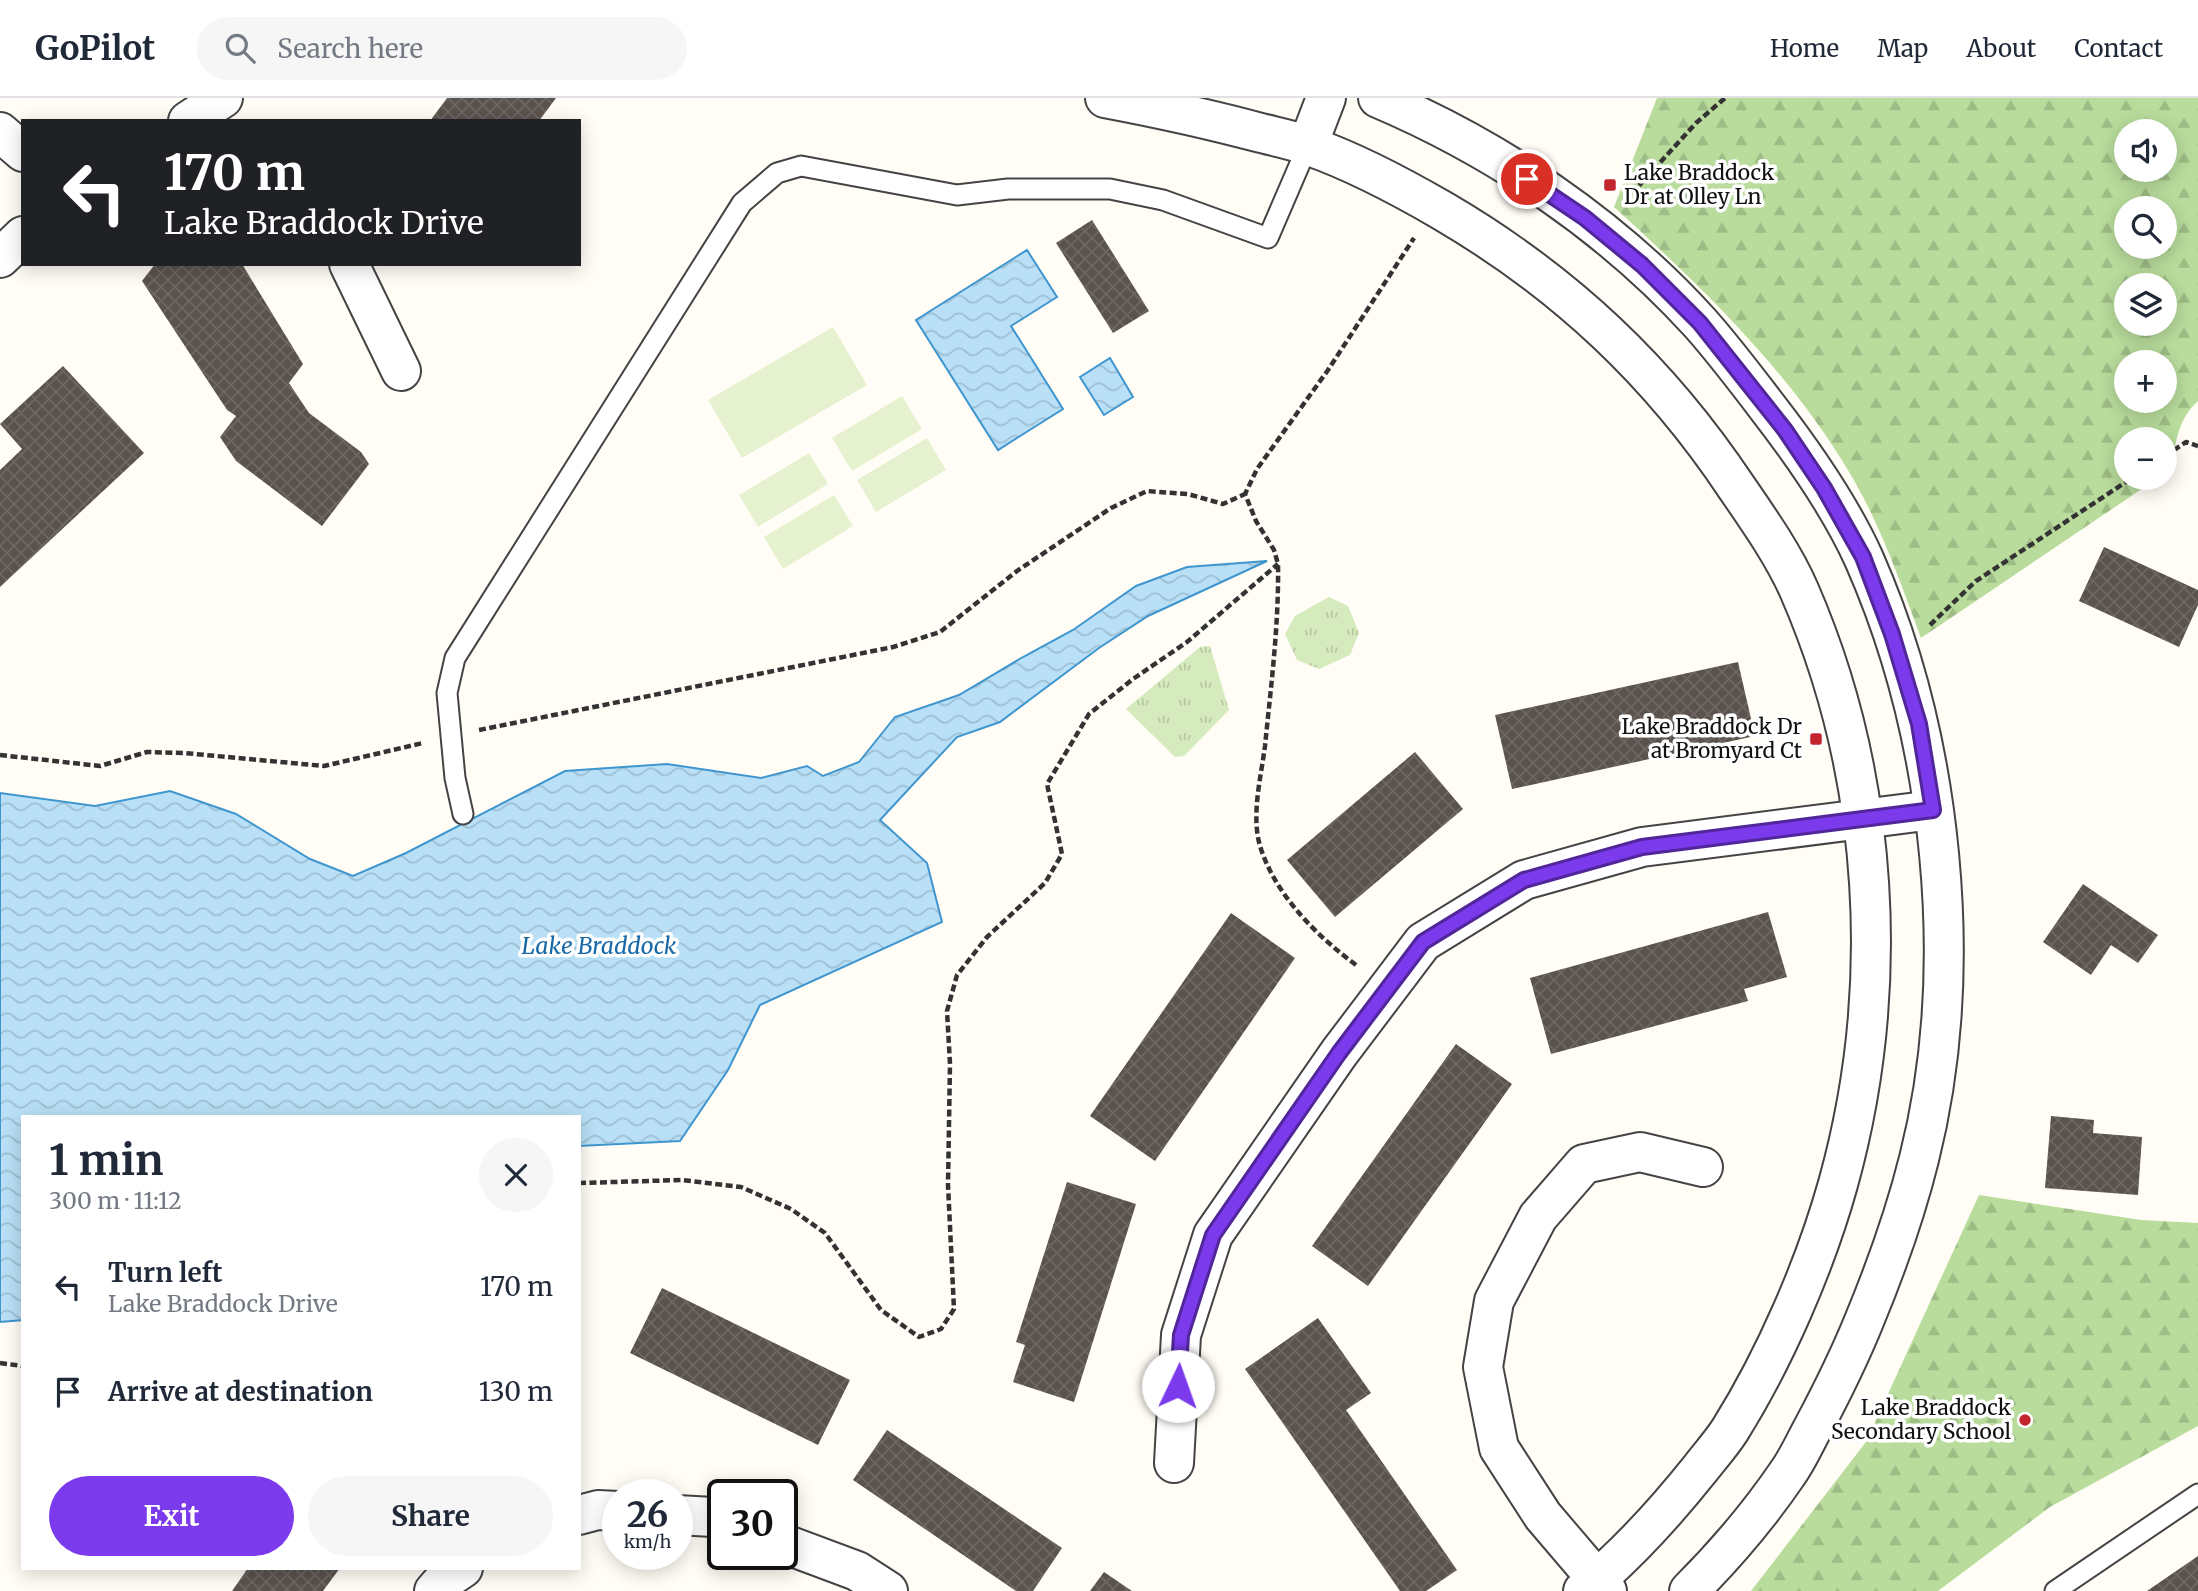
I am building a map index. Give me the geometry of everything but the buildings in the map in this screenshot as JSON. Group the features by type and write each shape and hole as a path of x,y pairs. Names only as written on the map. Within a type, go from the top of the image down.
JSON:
{"street":[{"path":"1105,98 1195,115 1308,145 1394,183 1470,227 1541,275 1594,318 1647,372 1727,472 1763,526 1802,599 1824,657 1849,740 1863,819 1869,883 1871,993 1864,1065 1850,1139 1826,1225 1779,1339 1729,1432 1669,1509 1596,1587 1543,1516 1499,1448 1483,1367 1494,1301 1538,1217 1584,1164 1640,1152 1703,1167"},
{"path":"1308,145 1326,98"},
{"path":"1378,98 1426,119 1508,166 1598,229 1642,265 1700,323 1785,430 1824,488 1863,557 1895,645 1919,724 1933,810 1944,934 1943,998 1935,1075 1920,1156 1894,1248 1844,1370 1789,1472 1723,1556 1689,1591"},
{"path":"0,132 21,150"},
{"path":"0,258 21,238"},
{"path":"350,266 401,371"},
{"path":"1174,1463 1181,1335 1213,1235 1339,1053 1423,942 1524,880 1642,847 1933,810"},
{"path":"581,1514 602,1510"},
{"path":"798,1549 857,1571 888,1591"},
{"path":"435,1591 441,1583 460,1570"}],"lane":[{"path":"463,814 455,778 446,692 455,658 742,203 777,173 800,166 957,195 1007,189 1110,189 1163,200 1268,238 1308,145"},
{"path":"2054,1591 2198,1494"}],"path":[{"path":"1598,229 1696,123 1725,98"},
{"path":"0,755 100,766 147,752 184,753 324,766 450,736 893,647 940,632 1017,571 1111,508 1147,491 1188,494 1223,504 1245,494 1257,469 1328,370 1434,206"},
{"path":"2177,448 2186,442 2198,446"},
{"path":"1895,645 1921,634 1976,581 2114,490"},
{"path":"1245,494 1256,521 1274,550 1278,564 1275,656 1257,814 1259,845 1272,876 1297,911 1341,954 1387,989"},
{"path":"581,1183 682,1180 741,1187 791,1209 825,1233 881,1310 911,1333 919,1337 941,1329 954,1309 948,1185 950,1065 947,1011 957,975 987,937 1045,883 1062,854 1047,784 1089,714 1133,679 1187,642 1278,564"},
{"path":"0,1363 21,1366"}],"green space":[{"path":"1657,98 2198,98 2198,401 2186,416 2177,438 2177,427 2114,427 2114,490 2140,490 1921,638 1869,509 1836,450 1780,375 1717,305 1614,207"},
{"path":"833,327 867,385 742,458 708,400"},
{"path":"902,396 922,429 852,471 832,438"},
{"path":"927,438 946,470 876,512 857,480"},
{"path":"809,453 828,484 758,527 739,495"},
{"path":"834,495 853,526 783,569 764,537"},
{"path":"1329,597 1348,606 1359,633 1350,655 1319,669 1297,660 1285,634 1295,616"},
{"path":"1210,646 1229,710 1184,756 1175,757 1126,709 1200,647"},
{"name":"Lake Braddock Secondary School","path":"1979,1195 2141,1220 2198,1223 2198,1426 2050,1507 1938,1591 1751,1591 1866,1442"}],"water":[{"path":"1027,250 1057,297 1011,326 1063,409 998,450 916,320"},
{"path":"1110,358 1133,397 1104,415 1080,377"},
{"name":"Lake Braddock","path":"1267,561 1148,616 1099,648 1000,722 957,737 880,820 927,863 942,922 760,1005 728,1070 680,1141 581,1146 581,1115 21,1115 21,1320 0,1322 0,793 95,806 170,791 236,814 310,859 353,876 406,853 565,771 667,764 761,778 807,766 823,776 859,762 895,717 959,695 1073,630 1136,586 1187,567"}],"place":[{"name":"Lake Braddock Dr at Olley Ln","path":"1610,185"},
{"name":"Lake Braddock Dr at Bromyard Ct","path":"1816,739"},
{"name":"Lake Braddock Secondary School","path":"2025,1420"}],"route":[{"path":"1178,1386 1181,1335 1213,1235 1339,1053 1423,942 1524,880 1642,847 1933,810 1919,724 1892,634 1863,557 1824,488 1785,430 1700,323 1642,265 1585,218 1527,179"}]}
